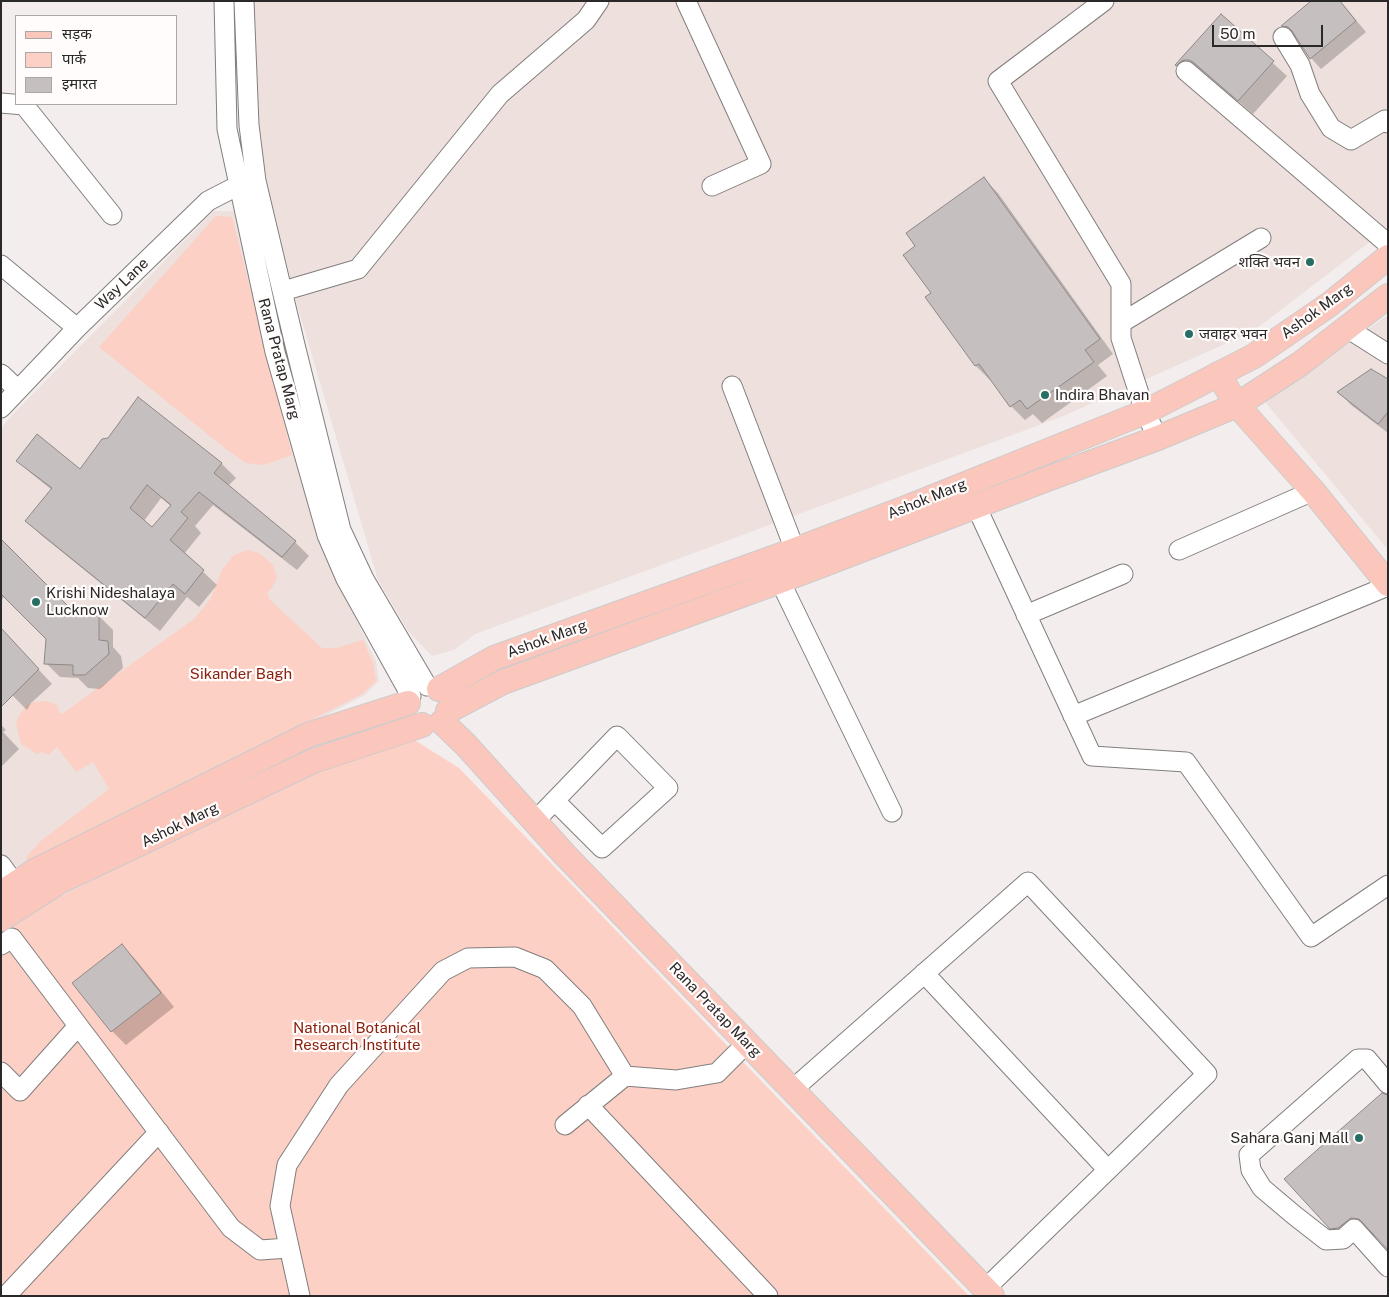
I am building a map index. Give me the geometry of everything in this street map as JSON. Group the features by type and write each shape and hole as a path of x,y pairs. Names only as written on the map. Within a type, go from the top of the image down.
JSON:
{"main road":[{"name":"Ashok Marg","path":"8,888 35,871 308,735 421,693 494,658 795,550 906,508 1145,412 1254,356 1330,304 1388,257"},
{"name":"Ashok Marg","path":"4,931 60,882 314,761 437,719 503,682 780,582 1158,438 1236,405 1300,364 1388,296"},
{"path":"1218,374 1236,405 1312,491 1388,585"},
{"path":"421,693 448,698 437,719 416,722 411,717 421,693"},
{"name":"Rana Pratap Marg","path":"437,719 466,745 534,822 989,1292"}],"street":[{"name":"Rana Pratap Marg","path":"224,1 227,128 248,183 283,291 342,530 364,580 421,693"},
{"name":"Rana Pratap Marg","path":"244,1 249,125 248,183 275,352 327,535 346,579 421,693"},
{"path":"283,291 358,269 500,94 586,20 599,1"},
{"path":"686,1 761,164 712,186"},
{"path":"1104,1 998,81 1121,284 1120,338 1145,412 1158,438"},
{"path":"1283,37 1300,65 1310,94 1331,128 1351,140 1385,120 1388,123"},
{"path":"1186,71 1388,244"},
{"path":"1,103 15,104"},
{"path":"24,105 112,215"},
{"name":"Way Lane","path":"1,408 77,328 208,201 248,183"},
{"path":"1121,322 1261,238"},
{"path":"1,265 77,328"},
{"path":"1347,328 1388,354"},
{"path":"1,374 18,390"},
{"path":"732,386 795,550"},
{"path":"1179,550 1312,491"},
{"path":"976,506 1092,756 1186,762 1311,937 1388,884"},
{"path":"1026,615 1123,574"},
{"path":"780,582 892,812"},
{"path":"1073,716 1388,585"},
{"path":"534,822 617,736 668,788 602,848 555,801"},
{"path":"1,865 8,888"},
{"path":"792,1090 1028,882 1035,889 1207,1074 1108,1170 989,1292"},
{"path":"4,931 230,1228 260,1250 288,1248"},
{"path":"300,1296 280,1206 287,1165 339,1085 443,971 468,958 515,957 545,969 582,1006 625,1076"},
{"path":"924,974 1108,1170"},
{"path":"1,1072 20,1091 78,1026"},
{"path":"564,1125 625,1076 676,1080 717,1073 747,1043"},
{"path":"1388,1084 1367,1059 1358,1060 1249,1156 1251,1170 1262,1188 1294,1215 1326,1240 1343,1239 1354,1229 1388,1266"},
{"path":"588,1105 768,1296"},
{"path":"6,1296 158,1132"}],"shaded area":[{"path":"249,1 697,1 703,3 715,1 1388,1 1388,228 1252,332 1061,417 475,634 454,650 432,656 408,631 378,580 296,301 263,167 248,16"},
{"path":"214,211 234,211 317,537 376,661 379,681 365,695 27,869 1,886 1,428"},
{"path":"1388,315 1388,550 1265,402"}],"green space":[{"path":"216,216 232,217 292,455 264,465 246,463 226,449 99,347"},
{"name":"Sikander Bagh","path":"248,550 259,553 273,565 277,578 267,593 270,600 322,648 336,648 363,640 373,663 376,681 362,694 25,867 27,856 41,841 109,789 93,762 76,772 57,747 49,755 42,752 37,754 21,744 16,723 20,714 27,705 45,701 56,704 62,714 194,619 210,600 222,570 234,555"},
{"name":"National Botanical Research Institute","path":"413,739 459,768 969,1296 1,1296 1,929 12,921 336,758"}],"building":[{"path":"1311,1 1340,1 1356,21 1310,59 1292,31 1288,27 1281,26"},
{"path":"1221,14 1274,61 1238,101 1193,62 1183,60 1175,65"},
{"path":"984,177 1100,339 1085,350 1094,362 1027,409 1020,400 1010,407 979,364 975,366 925,297 931,293 903,255 915,246 906,233"},
{"path":"1371,369 1388,379 1388,412 1378,424 1337,392"},
{"path":"138,397 222,463 214,473 296,541 282,557 199,492 181,512 188,518 170,540 204,570 185,594 173,584 145,618 25,521 52,488 16,461 37,434 80,469 102,439 108,438","holes":["147,485 171,505 152,527 130,508"]},
{"name":"Krishi Nideshalaya Lucknow","path":"1,539 71,609 99,614 99,640 108,641 109,654 85,675 73,675 73,665 44,664 46,639 1,594"},
{"name":"Krishi Nideshalaya Lucknow","path":"1,628 39,669 1,707"},
{"path":"122,944 161,993 111,1032 72,983"},
{"name":"Sahara Ganj Mall","path":"1382,1093 1388,1095 1388,1250 1359,1219 1351,1218 1338,1228 1330,1229 1284,1179"}],"place":[{"name":"शक्ति भवन","path":"1310,262"},
{"name":"जवाहर भवन","path":"1189,334"},
{"name":"Indira Bhavan","path":"1045,395"},
{"name":"Krishi Nideshalaya Lucknow","path":"36,602"},
{"name":"Sahara Ganj Mall","path":"1359,1138"}]}
